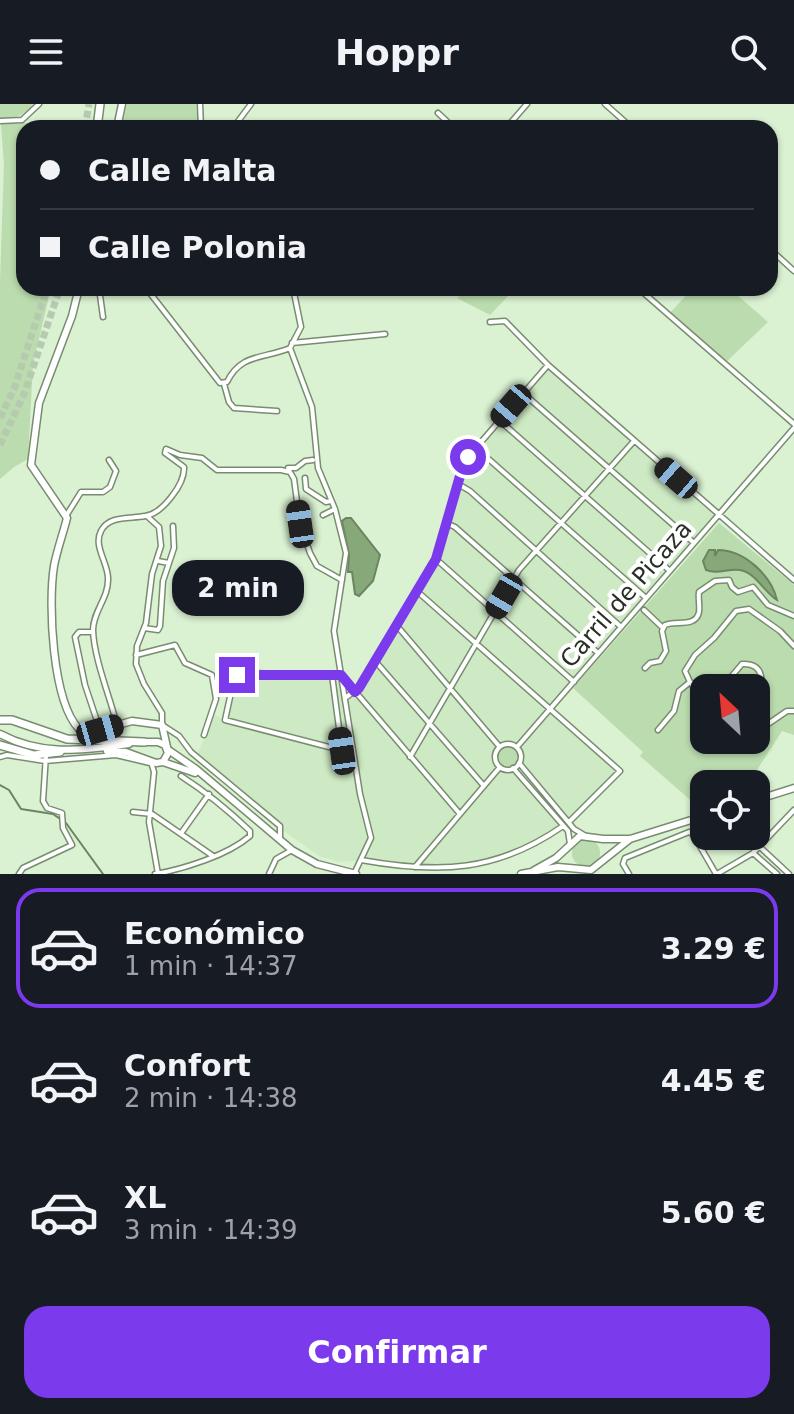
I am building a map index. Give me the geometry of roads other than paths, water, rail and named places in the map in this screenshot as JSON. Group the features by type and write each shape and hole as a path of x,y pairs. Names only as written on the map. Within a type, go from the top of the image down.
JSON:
{"highway":[{"path":"1,720 12,720 80,741 109,739 151,742"},
{"path":"0,745 46,758 60,752"}],"main road":[{"path":"77,296 39,403 31,465 66,516 52,588 58,683 76,725 84,730 100,730 140,721 162,725"},
{"path":"151,761 147,750 162,725"},
{"path":"162,725 168,756 162,762"},
{"path":"0,734 28,747 60,752 151,742 167,748 292,850 317,864 355,874"},
{"path":"96,749 126,752 151,761 184,767 204,777"},
{"path":"770,796 794,788"},
{"path":"533,871 556,858 577,837 630,839 690,820"},
{"path":"595,837 604,849 598,874"},
{"path":"521,874 558,867 591,870 630,839"},
{"path":"570,845 569,858 581,871"}],"street":[{"path":"22,120 39,104"},
{"path":"513,120 527,104"},
{"path":"605,104 623,120"},
{"path":"438,113 445,120"},
{"path":"778,256 794,271"},
{"path":"100,296 103,317"},
{"path":"152,296 216,379 224,384 231,406 277,411"},
{"path":"295,296 301,327 291,345 312,407 318,468 335,509 346,553 334,631 353,753 371,838 355,874"},
{"path":"647,296 794,426"},
{"path":"490,322 505,321 548,365 794,580"},
{"path":"224,384 234,369 247,360 291,345 385,334"},
{"path":"345,698 355,692 376,662 436,559 462,469 475,447 548,365"},
{"path":"523,393 694,543"},
{"path":"499,420 670,571"},
{"name":"Carril de Picaza","path":"517,747 794,426"},
{"path":"410,757 514,579 634,441"},
{"path":"475,447 646,598"},
{"path":"117,725 93,632 108,584 108,571 99,544 100,533 114,520 148,517 169,500 183,481 184,467 165,453 166,449 180,455 202,458 217,470 286,470 294,479 300,524 310,553 317,566 343,580"},
{"path":"66,516 81,492 103,492 110,487 116,471 109,460"},
{"path":"288,468 296,468 303,462 313,460"},
{"path":"305,478 306,489 326,502 331,501"},
{"path":"457,484 470,491 621,627"},
{"path":"323,515 335,509"},
{"path":"148,517 157,524 161,534 136,655 138,673 162,713 162,725 179,736 191,752 280,826 280,841"},
{"path":"446,523 455,527 598,653"},
{"path":"144,628 158,630 160,626 163,581 174,548 173,526"},
{"path":"436,559 574,682"},
{"path":"157,561 169,563"},
{"path":"663,628 672,622 686,623 695,619 699,613 699,592 723,579 730,580 738,592 753,587 768,605 794,616"},
{"path":"418,592 620,771 569,822"},
{"path":"658,730 674,711 679,691 690,682 685,671 687,666 729,618 742,609 749,609 763,617 794,646"},
{"path":"644,610 663,628 666,651 660,661 650,663 645,668"},
{"path":"398,627 499,746"},
{"path":"93,632 79,632 75,637 85,685 100,730"},
{"path":"136,655 175,645 185,663 212,675 216,699 204,735"},
{"path":"376,662 484,786"},
{"path":"734,674 742,664 758,668 761,674"},
{"path":"341,675 237,675 225,720 353,753"},
{"path":"332,675 342,751"},
{"path":"341,675 460,814"},
{"path":"770,723 787,711 794,711"},
{"path":"499,746 510,744 521,753 519,763 513,768 500,767"},
{"path":"499,746 495,756 500,767"},
{"path":"0,757 116,755 151,761 154,772 150,813 157,874 175,871 213,856 248,839 250,834 209,794 181,776"},
{"path":"19,874 23,868 72,845 59,810 47,808 43,801 46,758"},
{"path":"154,772 162,762"},
{"path":"519,763 569,822 584,835"},
{"path":"415,867 500,767"},
{"path":"513,768 569,834 570,845"},
{"path":"182,832 209,794"},
{"path":"770,836 794,810"},
{"path":"133,812 150,813 213,856"},
{"path":"361,860 451,870 490,864 523,852 563,826"},
{"path":"629,874 623,862 627,857 691,832 716,874 756,850"},
{"path":"269,874 276,859 292,850"},
{"path":"763,850 789,874 794,868"},
{"path":"753,853 777,874"}],"waterway":[{"path":"0,785 9,790 21,809 53,814 66,823 103,874"}],"tunnel":[{"path":"86,120 89,104"},
{"path":"0,418 14,389 44,296"},
{"path":"0,445 24,394 57,296"}]}
